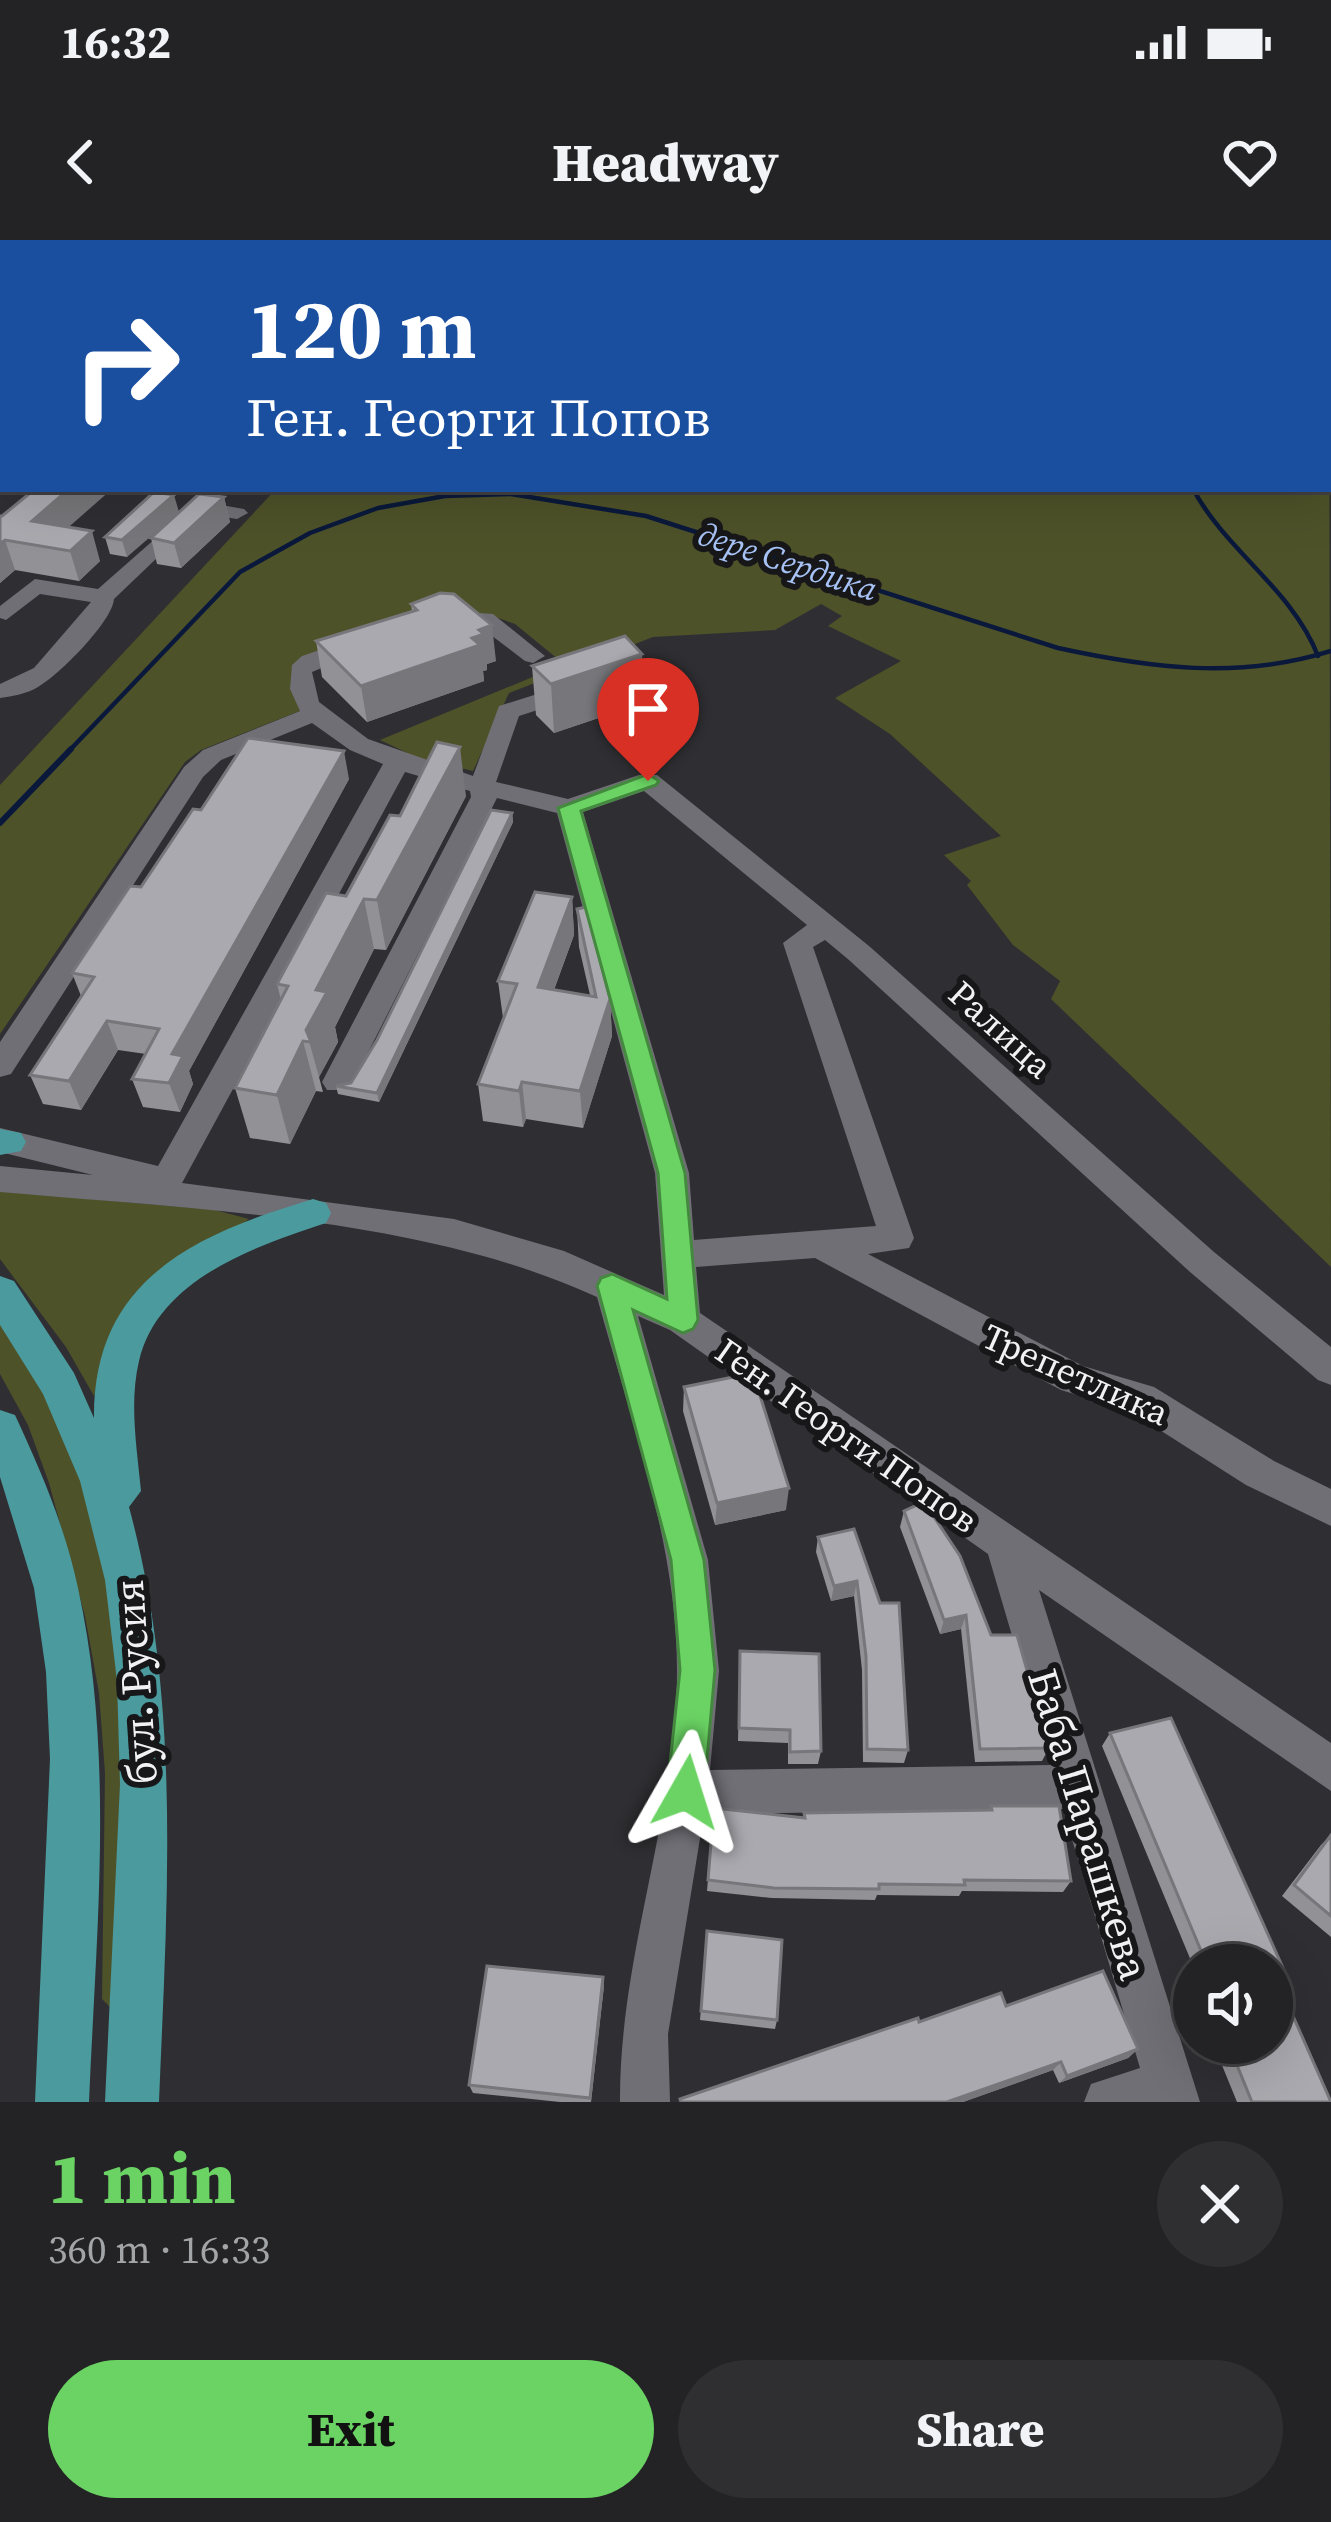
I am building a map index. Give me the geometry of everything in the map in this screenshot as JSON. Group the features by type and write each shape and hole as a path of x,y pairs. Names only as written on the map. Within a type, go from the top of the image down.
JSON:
{"main road":[{"path":"127,1560 113,1417 120,1354 134,1322 155,1294 181,1273 267,1228 313,1213"},
{"name":"бул. Русия","path":"0,1292 30,1331 74,1408 105,1482 127,1560 141,1663 144,1792 132,2102"},
{"name":"бул. Русия","path":"4,1443 36,1516 70,1681 72,1810 62,2102"}],"street":[{"path":"0,691 22,688 43,670 102,609 103,597 199,507 225,504"},
{"path":"6,613 35,586 103,597"},
{"path":"533,656 485,619 441,616 310,662 300,670 306,703 367,749 397,762 569,808 672,1173 683,1320"},
{"path":"338,1082 484,796 483,783 508,711 612,678"},
{"path":"0,1066 193,772 212,754 316,713"},
{"path":"167,1180 397,762"},
{"name":"Ралица","path":"569,808 648,781 827,927 1202,1262 1331,1369"},
{"path":"678,1255 897,1238 797,943 827,927"},
{"path":"3,1141 313,1213"},
{"path":"0,1179 218,1199 313,1213"},
{"name":"Ген. Георги Попов","path":"313,1213 488,1240 612,1286 683,1320 1331,1769"},
{"name":"Трепетлика","path":"819,1244 1074,1379 1141,1398 1260,1473 1331,1508"},
{"path":"612,1286 688,1560 698,1670 686,1792 644,2034 645,2102"},
{"name":"Баба Парашкева","path":"1006,1545 1171,2094"},
{"path":"686,1792 1078,1787"},
{"path":"1109,2102 1171,2094"}],"green space":[{"path":"273,492 1329,492 1331,1267 1051,999 1060,981 1013,945 967,885 971,881 944,855 1001,836 890,734 835,698 901,661 828,626 842,616 821,604 775,630 653,637 509,693 473,771 418,758 380,740 564,664 515,624 493,616 302,662 302,710 201,750 185,762 0,1034 0,785"},
{"path":"0,1191 215,1210 249,1219 114,1328 94,1396 66,1347 0,1259"},
{"path":"0,1318 51,1400 77,1457 103,1546 128,1724 118,2015 102,1999 105,1773 99,1693 85,1616 49,1483 28,1425 0,1374"}],"building":[{"path":"31,492 66,492 32,521 92,531 70,551 5,540 0,544 2,516"},
{"path":"154,492 174,495 122,540 105,537"},
{"path":"199,494 224,497 174,543 151,538"},
{"path":"440,593 454,594 492,625 472,638 480,645 361,686 316,641 417,610 411,604"},
{"path":"625,636 642,654 551,684 532,666"},
{"path":"248,738 344,751 172,1054 183,1056 169,1083 132,1079 159,1029 107,1021 69,1081 30,1075 94,977 72,973 130,886 141,887 193,809 201,810"},
{"path":"437,742 460,747 377,900 364,899 316,990 327,992 306,1030 311,1042 303,1041 277,1095 235,1088 288,986 277,984 326,893 346,896 390,815 400,816"},
{"path":"491,810 512,813 377,1093 336,1086 351,1083 377,1040"},
{"path":"535,892 572,897 538,987 596,997 577,909 586,907 610,999 580,1091 522,1082 519,1091 478,1084 517,984 498,981"},
{"path":"753,1373 789,1488 717,1503 684,1387"},
{"path":"924,1502 960,1556 991,1635 1017,1635 1049,1748 980,1749 966,1615 944,1620 904,1511"},
{"path":"854,1529 880,1603 899,1603 908,1750 867,1749 866,1656 857,1581 834,1586 818,1537"},
{"path":"740,1651 819,1654 821,1751 790,1752 790,1730 739,1728"},
{"path":"1171,1718 1272,1944 1198,1944 1110,1733"},
{"path":"991,1806 1059,1806 1071,1881 964,1880 965,1885 879,1884 879,1889 774,1888 708,1880 714,1808 805,1818 804,1813 992,1810"},
{"path":"1331,1835 1331,1916 1294,1885"},
{"path":"707,1931 782,1940 777,2020 701,2011"},
{"path":"487,1966 603,1977 590,2098 469,2085"},
{"path":"1103,1971 1138,2049 1067,2076 1061,2062 947,2102 680,2099 918,2018 919,2022 1001,1993 1006,2006"},
{"path":"1293,2016 1331,2102 1252,2102 1237,2064 1293,2064"}],"waterway":[{"path":"1195,492 1223,532 1292,610 1317,655"},
{"name":"дере Сердика","path":"68,752 240,572 310,533 378,508 445,496 511,494 646,516 1092,655 1228,668 1317,655"},
{"name":"дере Сердика","path":"1317,655 1331,651"},
{"name":"дере Сердика","path":"0,823 71,749"}],"route":[{"path":"648,781 569,808 672,1173 683,1320 612,1286 688,1560 698,1670 686,1792"}]}
